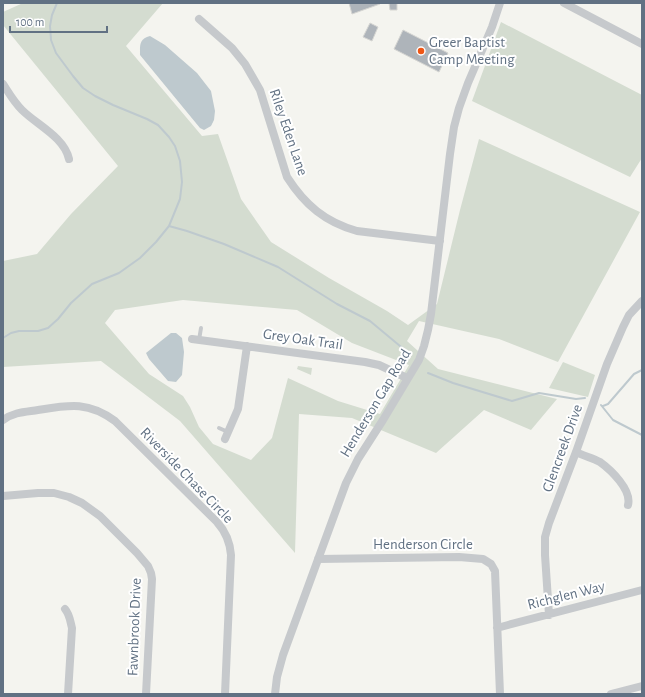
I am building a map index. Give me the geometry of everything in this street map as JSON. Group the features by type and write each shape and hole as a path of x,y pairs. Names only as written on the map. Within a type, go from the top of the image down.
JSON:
{"street":[{"name":"Henderson Gap Road","path":"275,694 277,677 283,655 333,515 350,473 419,360 424,346 431,314 454,127 468,83 492,27 500,3"},
{"path":"564,3 642,43"},
{"name":"Riley Eden Lane","path":"199,19 232,48 245,64 260,90 287,177 294,189 319,214 346,228 357,231 440,241"},
{"path":"3,84 20,108 61,143 68,152 69,159"},
{"name":"Glencreek Drive","path":"549,614 544,537 622,327 629,315 642,301"},
{"name":"Grey Oak Trail","path":"196,339 365,362 379,365 407,378"},
{"path":"227,435 238,409 247,346"},
{"name":"Riverside Chase Circle","path":"3,420 19,412 64,406 90,408 99,412 114,421 223,529 229,540 231,555 224,694"},
{"path":"576,452 598,462 613,474 624,487 629,502 628,505"},
{"name":"Fawnbrook Drive","path":"3,496 47,492 62,494 76,499 100,516 148,566 152,579 146,694"},
{"name":"Henderson Circle","path":"318,558 459,557 486,560 491,564 495,571 500,694"},
{"name":"Richglen Way","path":"497,628 642,590"},
{"path":"65,609 70,617 72,628 68,694"},
{"path":"611,694 642,686"}],"lane":[{"path":"196,339 201,328"},
{"path":"219,428 227,435"}],"shaded area":[{"path":"23,3 163,3 126,46 202,136 218,134 241,199 271,242 408,325 437,304 479,139 640,212 558,362 499,339 419,321 407,341 438,369 557,399 531,430 484,410 436,453 352,418 299,414 295,553 180,421 101,361 3,367 3,261 37,254 71,214 118,166 3,25 3,12","holes":["183,300 297,310 352,343 409,365 380,414 338,401 288,378 272,438 251,460 213,444 199,427 183,396 149,374 105,323 115,310"]},
{"path":"501,22 642,95 642,158 630,177 472,101"},
{"path":"150,36 165,45 197,73 211,91 215,111 214,120 211,126 204,130 200,128 140,55 140,45 142,41 146,37"},
{"path":"171,333 176,333 182,338 184,352 182,375 176,382 168,381 149,359 146,353"},
{"path":"563,362 595,375 588,397 549,388"},
{"path":"298,366 312,368 311,375 297,369"}],"building":[{"path":"349,3 380,3 380,4 352,14"},
{"path":"389,3 397,3 397,10 390,10"},
{"path":"370,23 378,27 372,41 363,37"},
{"name":"Greer Baptist Camp Meeting","path":"403,30 448,53 439,72 394,49"}],"waterway":[{"path":"3,338 11,333 19,331 38,331 48,328 58,319 71,303 92,284 119,273 140,258 169,226 180,199 182,182 180,161 175,146 169,137 158,125 113,105 83,88 56,53 51,40 50,26 52,15 57,3"},
{"path":"169,226 224,244 278,267 337,304 370,321 406,351"},
{"path":"603,406 608,404 634,374 642,370"},
{"path":"428,373 453,383 512,401 539,393 576,399 585,398"},
{"path":"601,405 613,420 642,435"}],"place":[{"name":"Greer Baptist Camp Meeting","path":"421,51"}]}
